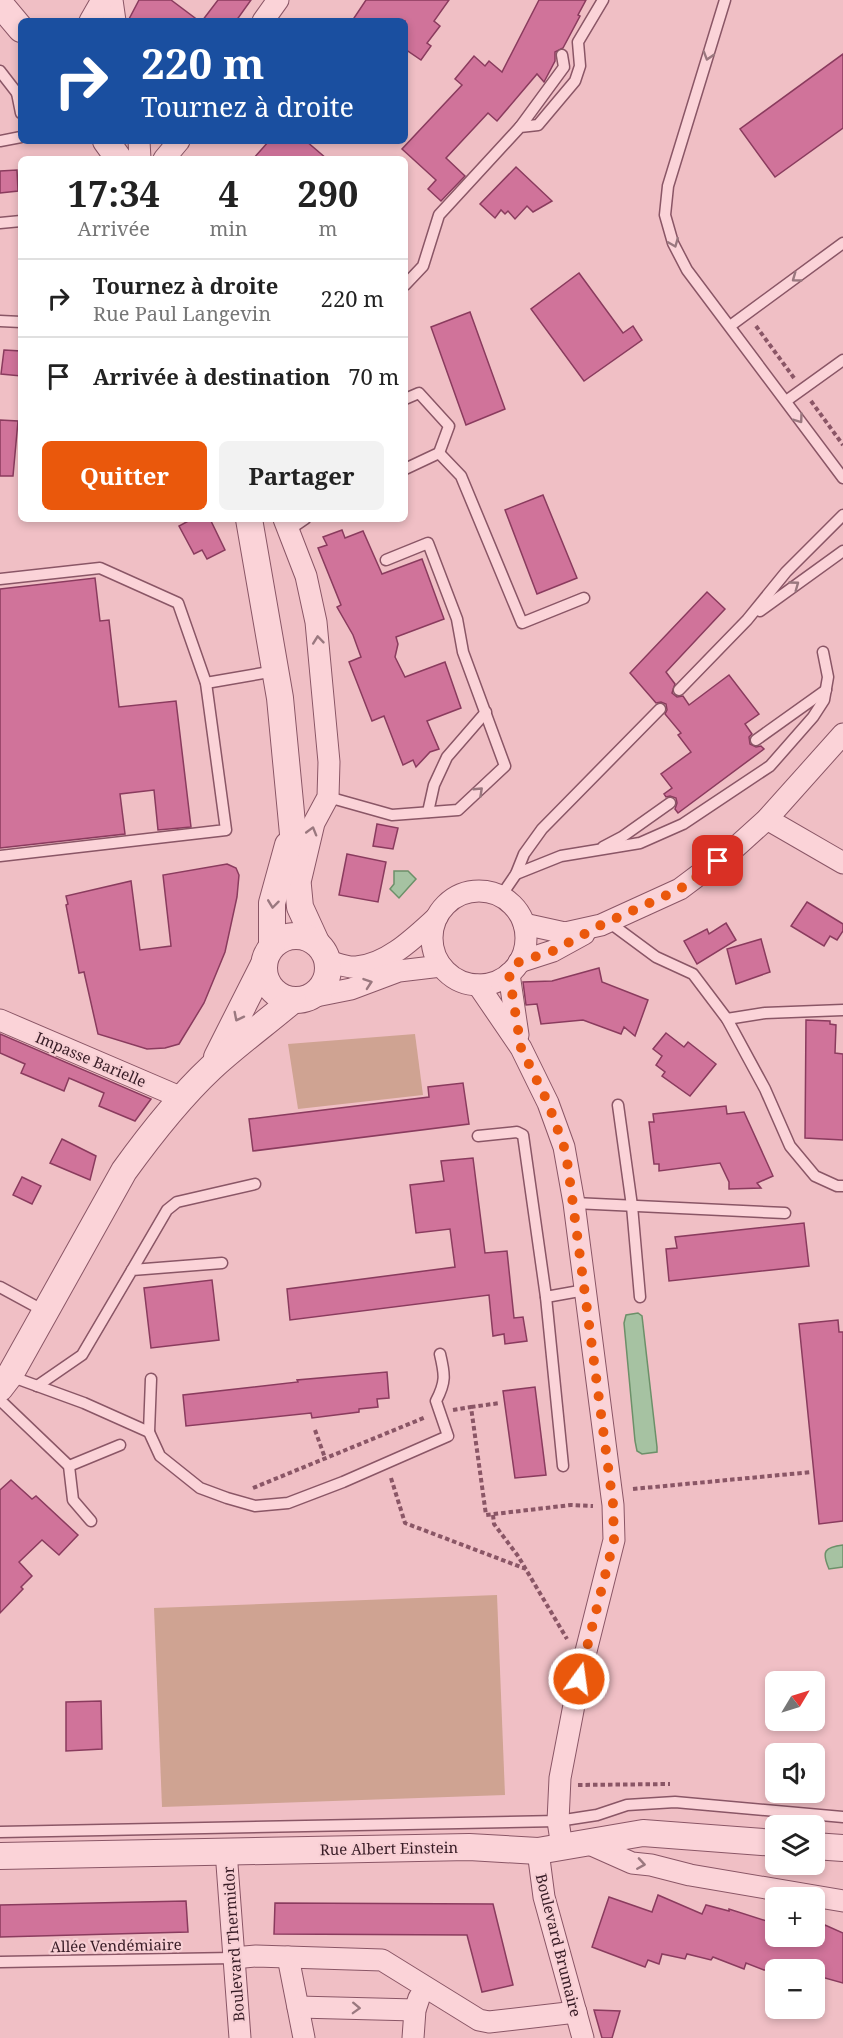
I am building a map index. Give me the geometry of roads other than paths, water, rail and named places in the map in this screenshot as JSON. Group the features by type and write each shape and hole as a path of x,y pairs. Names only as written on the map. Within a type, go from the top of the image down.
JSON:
{"street":[{"path":"16,0 31,18"},
{"path":"92,18 102,0"},
{"path":"112,0 115,18"},
{"path":"265,18 278,0"},
{"path":"0,4 18,25"},
{"path":"166,156 176,144"},
{"path":"5,1382 47,1312 124,1171 182,1098 211,1068 302,999 322,988 328,975 322,952 300,907 275,671 250,522"},
{"path":"293,523 316,622 329,762 328,797 314,823 298,888"},
{"path":"437,917 432,936 435,956 441,966 464,983 478,985 495,982 514,968 680,889 736,847 767,819 843,734"},
{"path":"767,819 843,863"},
{"path":"293,827 272,903 267,982 278,994 302,999 351,988 399,971 441,966"},
{"path":"211,1068 268,956 286,937 302,936 322,952 354,968 388,956 417,935 437,917 447,904 460,895 476,891 501,896 517,911 524,924 526,937 524,950 514,968 521,1048"},
{"path":"524,924 565,933 606,924"},
{"path":"478,985 521,1048"},
{"name":"Impasse Barielle","path":"0,1020 182,1098"},
{"name":"Boulevard Brumaire","path":"521,1048 548,1103 566,1157 613,1504 614,1540 584,1656 560,1778 558,1821 550,1849 544,1897 583,2038"},
{"name":"Rue Albert Einstein","path":"0,1856 469,1847 550,1849 644,1833 765,1842"},
{"path":"587,1843 632,1863 843,1901"},
{"path":"825,1847 843,1848"},
{"name":"Boulevard Thermidor","path":"226,1851 240,2038"},
{"path":"288,1957 304,2038"},
{"path":"233,1958 382,1960 424,1986 474,2029 489,2022 576,2012"},
{"path":"413,2038 415,2010 424,1986"},
{"path":"298,2007 415,2010"}],"lane":[{"path":"520,128 538,125 575,81 580,66 578,42 603,0"},
{"path":"725,0 668,186 665,215 673,243 687,270 842,474"},
{"path":"408,282 423,266 439,215 520,128 564,67 562,55"},
{"path":"0,71 18,92"},
{"path":"0,141 18,138"},
{"path":"0,223 18,221"},
{"path":"730,326 843,243"},
{"path":"0,321 18,322"},
{"path":"786,401 843,360"},
{"path":"408,398 419,393 449,426 439,453 408,468"},
{"path":"439,453 461,476 522,623 584,598"},
{"path":"679,690 747,620 786,572 843,515"},
{"path":"328,797 392,815 458,810 505,766 463,652 457,619 428,543 386,560"},
{"path":"747,620 843,551"},
{"path":"0,579 100,568 178,603 206,683 226,830 0,856"},
{"path":"516,874 561,856 640,843 683,824 770,766 813,717 824,699 828,677 824,652"},
{"path":"206,683 275,671"},
{"path":"756,740 826,690"},
{"path":"501,896 516,874 524,854 542,829 660,709"},
{"path":"428,812 434,785 447,757 486,712"},
{"path":"594,851 622,837 670,803"},
{"path":"606,924 656,957 693,974 727,1019 765,1089 790,1146 815,1176 837,1186 843,1186"},
{"path":"727,1019 765,1013 843,1010"},
{"path":"618,1105 632,1206 640,1297"},
{"path":"478,1136 517,1132 523,1135 546,1297 563,1466"},
{"path":"37,1386 82,1355 167,1210 177,1202 255,1184"},
{"path":"574,1203 785,1213"},
{"path":"132,1270 222,1263"},
{"path":"0,1287 47,1312"},
{"path":"546,1297 585,1290"},
{"path":"151,1379 149,1432 160,1456 200,1488 255,1506 288,1503 448,1436 436,1401 444,1387 445,1374 440,1354"},
{"path":"5,1382 37,1386 84,1403 149,1432"},
{"path":"0,1400 69,1466 73,1500 91,1521"},
{"path":"69,1466 120,1444"},
{"path":"0,1832 558,1821 597,1815 627,1805 675,1802 843,1817"},
{"name":"Allée Vendémiaire","path":"0,1962 233,1958"}]}
